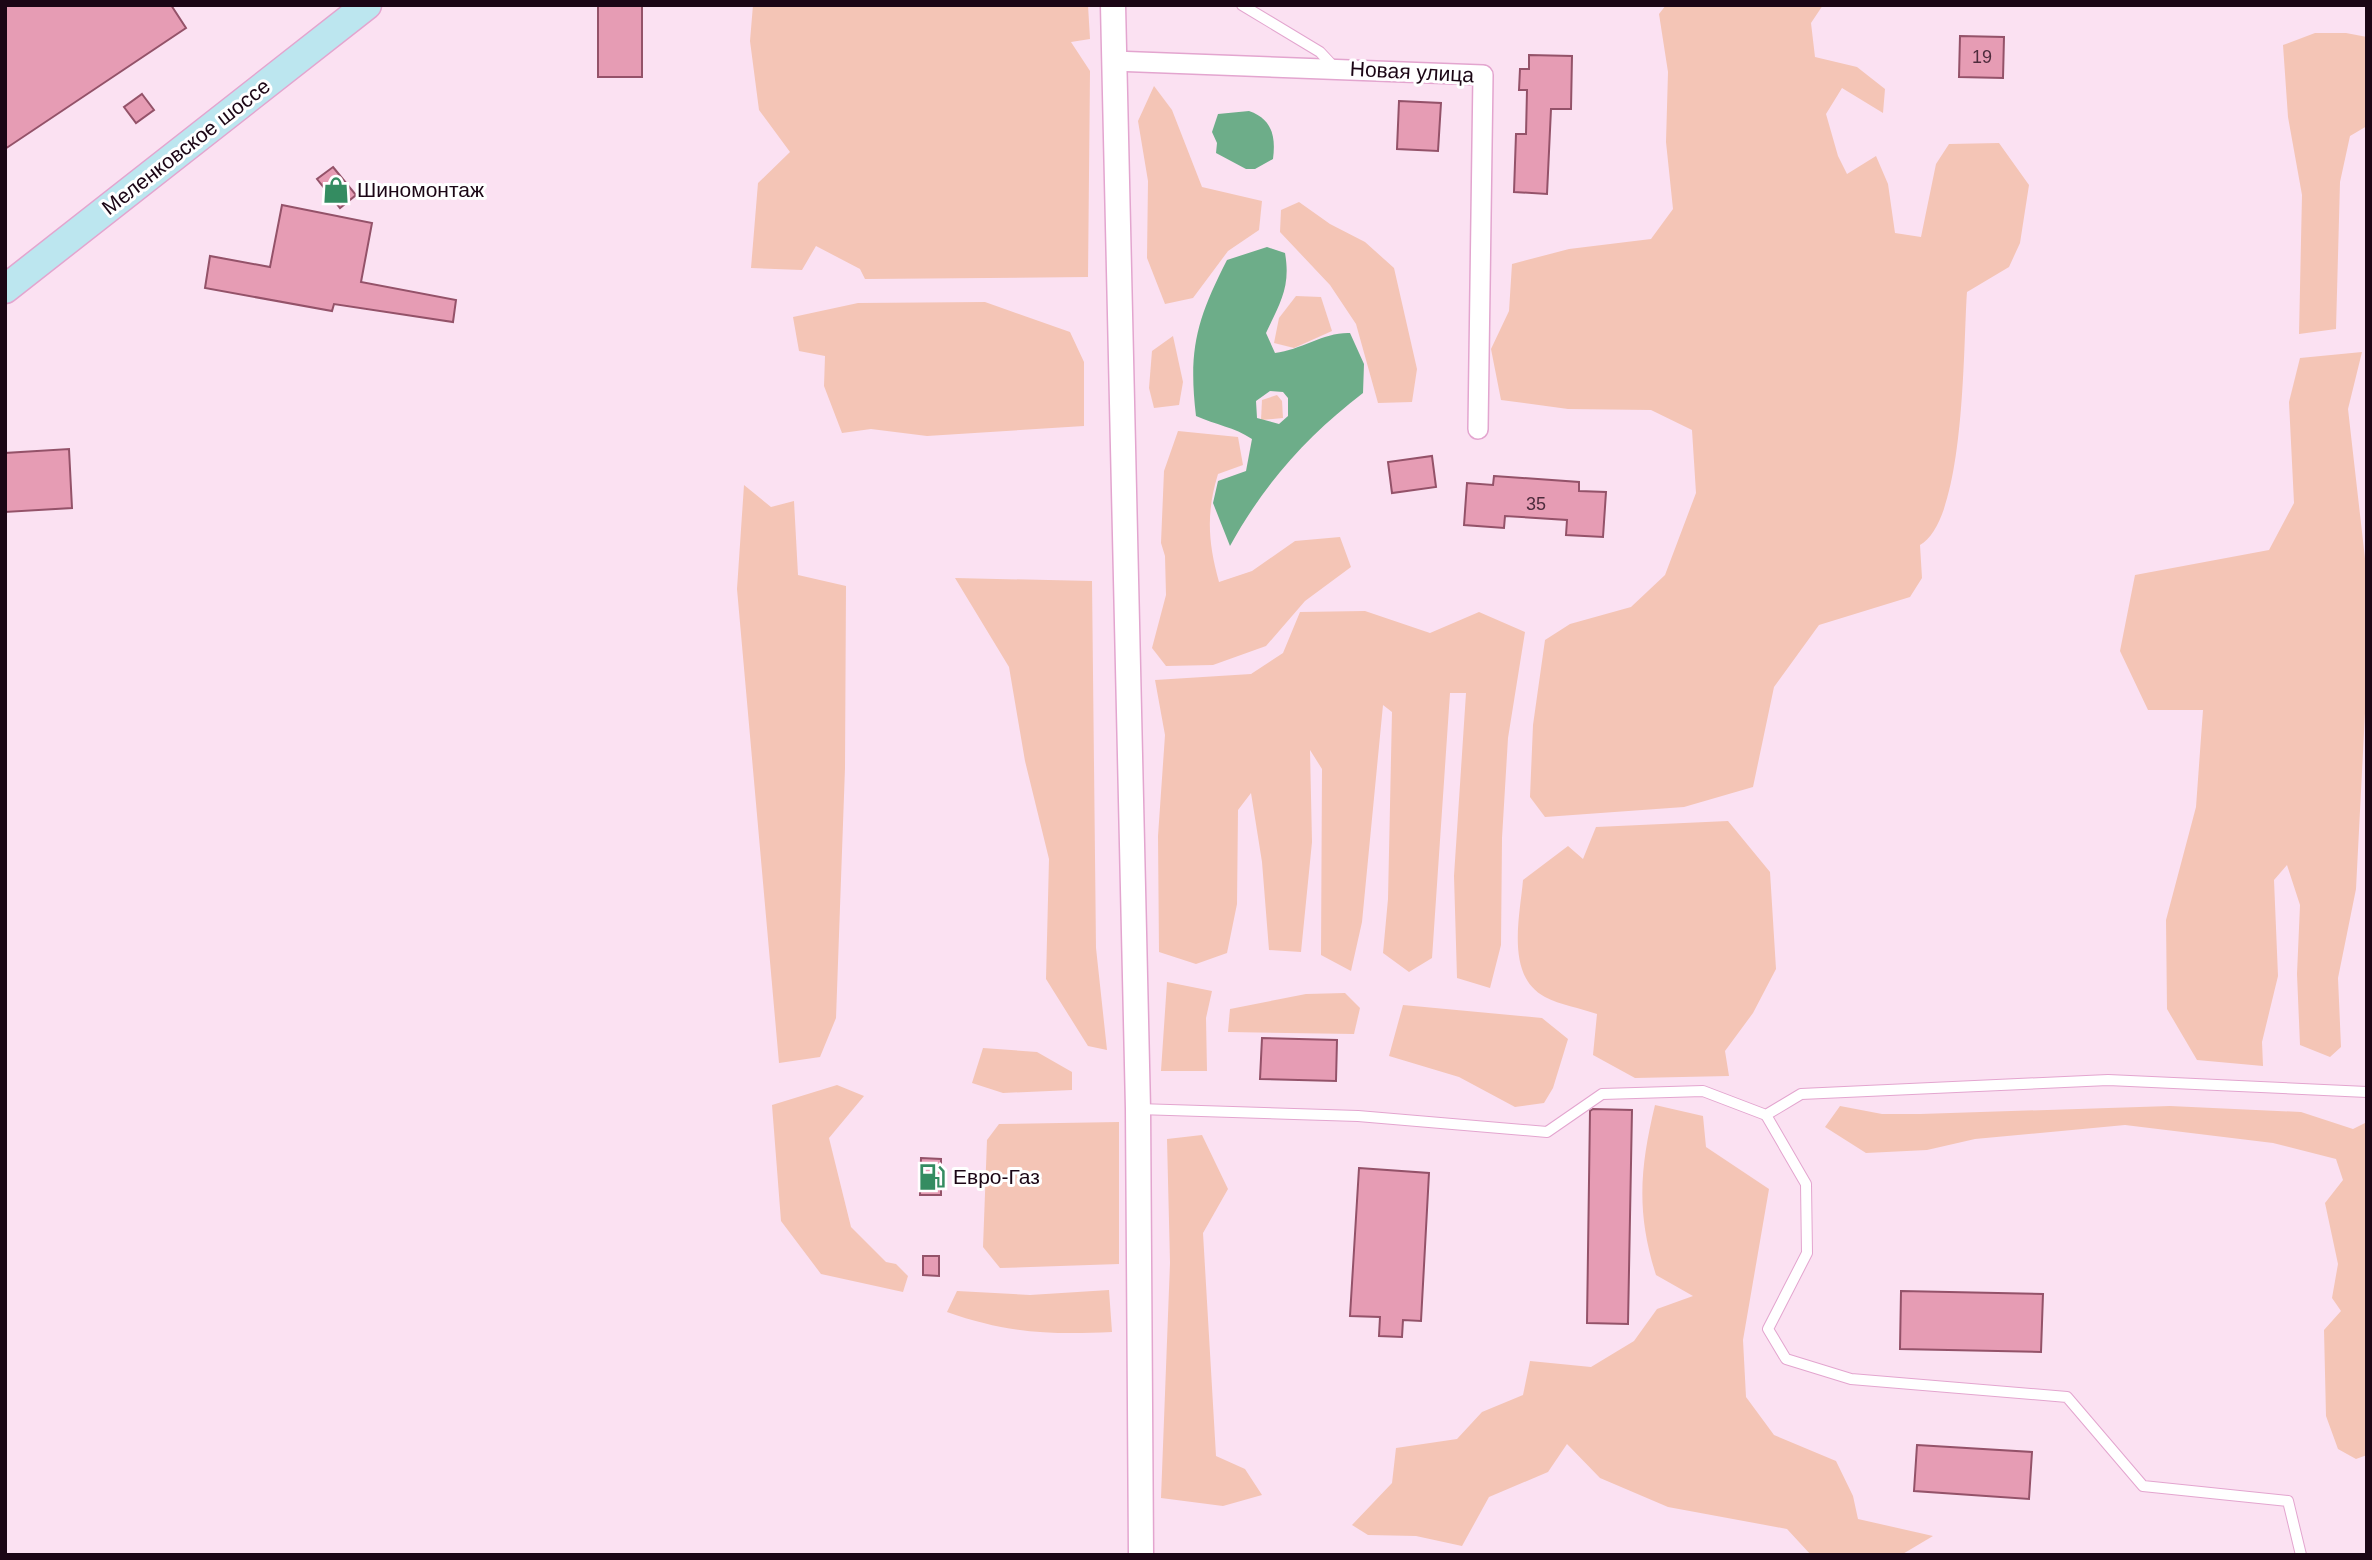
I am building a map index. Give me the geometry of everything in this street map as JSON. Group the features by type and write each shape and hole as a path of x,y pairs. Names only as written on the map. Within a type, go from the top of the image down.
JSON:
{"main road":[{"name":"Меленковское шоссе","path":"5,289 367,5"}],"street":[{"path":"1113,5 1138,1109 1141,1555"},
{"name":"Новая улица","path":"1113,61 1483,75 1478,429"}],"lane":[{"path":"1242,5 1320,52 1334,68"},
{"path":"1766,1115 1801,1094 2094,1081 2367,1092"},
{"path":"1138,1109 1358,1116 1548,1132 1602,1094 1703,1091 1766,1115 1806,1184 1807,1253 1768,1329 1786,1359 1850,1379 2067,1397 2143,1486 2288,1501 2301,1555"}],"shaded area":[{"path":"753,5 1088,5 1090,39 1071,42 1090,71 1088,277 865,279 860,269 816,246 802,270 751,268 758,183 790,152 759,110 750,41"},
{"path":"1666,5 1823,5 1811,23 1815,57 1857,67 1885,89 1883,113 1842,88 1826,114 1838,156 1847,174 1876,156 1888,184 1895,233 1921,237 1936,164 1949,144 1999,143 2029,185 2020,243 2009,267 1967,292 1963,388 1954,467 1946,502 1935,529 1920,545 1922,578 1910,597 1819,625 1774,687 1753,787 1684,807 1545,817 1530,797 1533,725 1545,640 1570,624 1631,607 1665,575 1696,493 1692,430 1651,410 1568,409 1501,400 1491,349 1509,311 1512,264 1569,249 1651,239 1673,209 1666,142 1668,72 1659,14"},
{"path":"2315,33 2346,33 2367,37 2367,126 2350,136 2340,182 2336,329 2299,334 2302,195 2288,117 2283,45"},
{"path":"1154,86 1172,110 1202,187 1262,201 1259,230 1228,251 1193,298 1165,304 1147,258 1148,181 1138,121"},
{"path":"1249,111 1257,114 1271,129 1274,143 1273,159 1255,169 1246,169 1216,153 1217,143 1212,132 1218,114"},
{"path":"1299,202 1330,224 1365,242 1394,268 1417,369 1412,402 1378,403 1356,324 1330,285 1280,232 1281,210"},
{"path":"1267,247 1285,253 1285,285 1266,333 1275,353 1331,335 1350,333 1364,364 1363,393 1323,426 1288,462 1257,502 1230,546 1213,503 1218,481 1246,471 1252,439 1196,416 1193,372 1197,335 1202,318 1227,260","holes":["1270,391 1283,392 1288,398 1288,416 1279,424 1257,418 1256,401"]},
{"path":"1296,296 1321,297 1332,331 1294,348 1274,343 1279,318"},
{"path":"985,302 1070,332 1084,362 1084,426 927,436 871,429 842,433 824,386 825,356 799,351 793,317 858,303"},
{"path":"1173,336 1183,382 1179,405 1154,408 1149,388 1152,351"},
{"path":"2362,352 2348,409 2367,576 2367,674 2356,889 2338,978 2341,1047 2330,1057 2300,1045 2297,974 2300,905 2287,865 2274,880 2278,976 2262,1042 2263,1066 2197,1060 2167,1009 2166,920 2196,807 2203,710 2148,710 2120,651 2135,575 2269,550 2294,503 2289,402 2300,358"},
{"path":"1277,395 1282,401 1283,418 1261,420 1262,400"},
{"path":"1178,431 1238,437 1243,465 1218,474 1210,515 1211,541 1219,582 1252,571 1295,541 1340,537 1351,567 1305,601 1266,646 1213,665 1166,666 1152,648 1166,595 1165,556 1161,543 1164,471"},
{"path":"744,485 771,507 794,501 798,575 846,586 845,768 836,1018 820,1057 779,1063 737,589"},
{"path":"955,578 1092,581 1096,948 1107,1050 1088,1046 1046,979 1049,859 1025,761 1009,667"},
{"path":"1365,611 1430,633 1479,612 1525,632 1508,738 1502,838 1501,945 1490,988 1457,978 1454,876 1466,693 1450,693 1432,958 1409,972 1383,953 1388,899 1392,712 1383,705 1362,922 1351,971 1321,955 1322,769 1310,750 1312,842 1301,952 1269,950 1262,862 1251,793 1238,810 1237,904 1227,953 1196,964 1159,952 1158,836 1165,735 1155,680 1251,674 1283,653 1300,612"},
{"path":"1728,821 1770,872 1776,969 1753,1013 1725,1051 1729,1076 1635,1078 1593,1055 1597,1014 1545,997 1532,987 1524,975 1518,944 1523,880 1568,846 1583,859 1596,827"},
{"path":"1167,982 1212,991 1206,1018 1207,1071 1161,1071"},
{"path":"1345,993 1360,1008 1354,1034 1228,1032 1230,1009 1306,994"},
{"path":"1403,1005 1542,1018 1568,1039 1553,1088 1544,1103 1515,1107 1459,1077 1389,1056"},
{"path":"983,1048 1037,1052 1072,1072 1072,1090 1003,1093 972,1083"},
{"path":"837,1085 864,1096 829,1138 851,1227 886,1262 896,1264 908,1276 903,1292 821,1274 781,1221 772,1105"},
{"path":"1655,1105 1703,1116 1706,1147 1769,1189 1743,1340 1746,1397 1774,1435 1836,1461 1853,1496 1858,1519 1933,1536 1901,1555 1811,1555 1787,1529 1668,1507 1600,1478 1567,1444 1548,1472 1489,1497 1462,1546 1416,1536 1368,1535 1352,1525 1392,1483 1396,1448 1457,1439 1482,1412 1523,1395 1530,1361 1591,1367 1634,1341 1657,1309 1693,1296 1656,1275 1645,1231 1643,1170"},
{"path":"1840,1106 1882,1114 1920,1114 2170,1106 2301,1112 2353,1129 2367,1122 2367,1455 2356,1459 2338,1449 2326,1416 2324,1330 2341,1311 2332,1298 2338,1264 2325,1203 2343,1180 2336,1159 2273,1143 2125,1125 1975,1139 1927,1150 1866,1153 1825,1127"},
{"path":"1119,1122 1119,1264 1000,1268 983,1247 987,1140 999,1124"},
{"path":"1202,1135 1228,1189 1203,1233 1216,1456 1245,1469 1262,1495 1223,1506 1161,1498 1170,1263 1167,1139"},
{"path":"1109,1290 1112,1332 1028,1331 947,1312 957,1291 1030,1295"}],"building":[{"path":"5,5 171,5 186,28 5,149"},
{"path":"598,5 642,5 642,77 598,77"},
{"path":"1960,36 2004,37 2003,78 1959,77"},
{"path":"1529,55 1572,56 1571,109 1551,109 1547,194 1514,192 1516,134 1526,134 1527,90 1519,90 1520,69 1529,69"},
{"path":"142,94 154,110 136,123 124,107"},
{"path":"1399,101 1441,103 1438,151 1397,149"},
{"path":"333,167 356,195 340,208 317,179"},
{"path":"282,205 372,223 361,282 456,300 453,322 334,304 332,311 205,288 210,256 270,267"},
{"path":"69,449 72,508 5,512 5,453"},
{"path":"1432,456 1436,487 1392,493 1388,462"},
{"path":"1494,476 1579,482 1579,491 1606,492 1603,537 1566,535 1567,520 1505,516 1504,528 1464,525 1467,483 1493,485"},
{"path":"1262,1038 1337,1040 1336,1081 1260,1079"},
{"path":"1632,1110 1628,1324 1587,1323 1590,1111"},
{"path":"921,1158 941,1159 941,1195 920,1195"},
{"path":"1359,1168 1429,1173 1421,1321 1403,1320 1402,1337 1379,1336 1380,1317 1350,1316"},
{"path":"923,1256 939,1256 939,1276 923,1275"},
{"path":"1901,1291 2043,1294 2041,1352 1900,1349"},
{"path":"1917,1445 2032,1452 2029,1499 1914,1491"}],"place":[{"name":"Шиномонтаж","path":"336,190"},
{"name":"Евро-Газ","path":"932,1177"}]}
